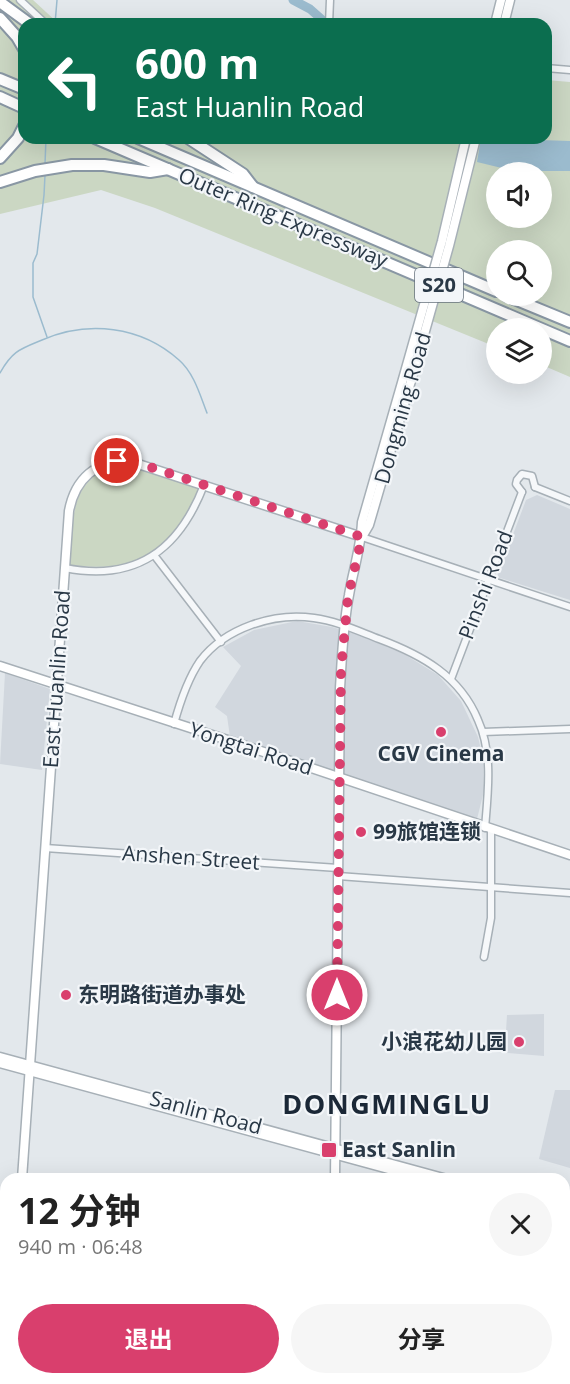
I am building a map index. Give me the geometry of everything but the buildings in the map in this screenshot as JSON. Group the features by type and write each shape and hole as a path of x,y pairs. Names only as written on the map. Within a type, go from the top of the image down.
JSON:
{"highway":[{"path":"3,3 22,18"},
{"path":"0,18 18,39"},
{"path":"3,80 18,86"},
{"path":"0,97 18,105"},
{"path":"0,158 18,136"},
{"name":"Outer Ring Expressway","path":"109,144 570,341"},
{"name":"Outer Ring Expressway","path":"152,144 486,287"},
{"path":"197,144 243,174 253,187"},
{"path":"0,182 56,167 88,164 150,171 169,169"},
{"path":"531,306 570,322"}],"main road":[{"path":"496,18 501,0"},
{"path":"506,18 510,0"},
{"name":"Dongming Road","path":"407,380 465,144"},
{"name":"Dongming Road","path":"335,1173 340,688 348,597 362,537 362,522 449,246 474,144"},
{"name":"East Huanlin Road","path":"22,1173 65,568 71,501 80,483 95,468 117,461 129,461 362,537"},
{"name":"Yongtai Road","path":"0,666 570,855"},
{"name":"Sanlin Road","path":"0,1057 30,1068 405,1173"},
{"name":"Sanlin Road","path":"0,1064 30,1068"},
{"name":"Sanlin Road","path":"335,1152 422,1173"}],"street":[{"path":"20,0 40,18"},
{"path":"329,18 330,0"},
{"path":"552,68 570,70"},
{"path":"522,474 532,476 535,487 530,492 522,492 516,484 519,476 522,474"},
{"path":"65,568 90,572 116,570 136,565 154,555 184,526 193,512 204,485"},
{"path":"535,487 570,501"},
{"name":"Pinshi Road","path":"451,679 522,492"},
{"path":"362,537 570,607"},
{"path":"154,555 221,642"},
{"path":"174,724 185,689 201,660 221,642 255,623 285,617 314,618 345,626 410,651 427,660 451,679 471,705 483,732 488,777 491,887 489,934 486,939 484,957"},
{"path":"483,732 570,729"},
{"name":"Anshen Street","path":"45,848 570,893"}],"shaded area":[{"path":"537,495 570,509 570,600 497,577 526,500"},
{"path":"297,621 356,634 404,654 438,675 461,701 478,737 483,758 484,791 477,819 230,737 227,716 215,707 241,666 223,647 254,630"},
{"path":"5,673 50,689 42,770 0,764"},
{"name":"小浪花幼儿园","path":"544,1014 544,1056 494,1052 493,1033 506,1031 507,1015"},
{"path":"555,1090 570,1090 570,1168 539,1159"}],"green space":[{"path":"0,0 33,0 52,18 18,18 18,144 552,144 552,80 570,82 570,377 552,369 552,318 486,318 486,343 155,208 101,190 0,214"},
{"path":"116,464 129,466 199,489 176,529 154,550 127,563 112,566 69,565 73,518 81,492 100,472"}],"water":[{"path":"552,140 570,141 570,171 552,171 552,162 486,162 486,164 477,162 480,144 552,144"}],"waterway":[{"path":"56,18 57,0"},
{"path":"293,0 310,9 320,18"},
{"path":"45,164 46,144"},
{"path":"45,175 37,254 33,263 33,297 47,337"},
{"path":"0,373 17,352 60,334 96,329 131,333 164,349 184,365 193,378 207,413"}],"place":[{"name":"CGV Cinema","path":"441,732"},
{"name":"99旅馆连锁","path":"361,832"},
{"name":"东明路街道办事处","path":"66,995"},
{"name":"小浪花幼儿园","path":"519,1042"},
{"name":"East Sanlin","path":"329,1150"}],"district":[{"name":"DONGMINGLU","path":"387,1105"}],"route":[{"path":"117,461 141,464 362,537 348,597 341,670 337,995"}]}
